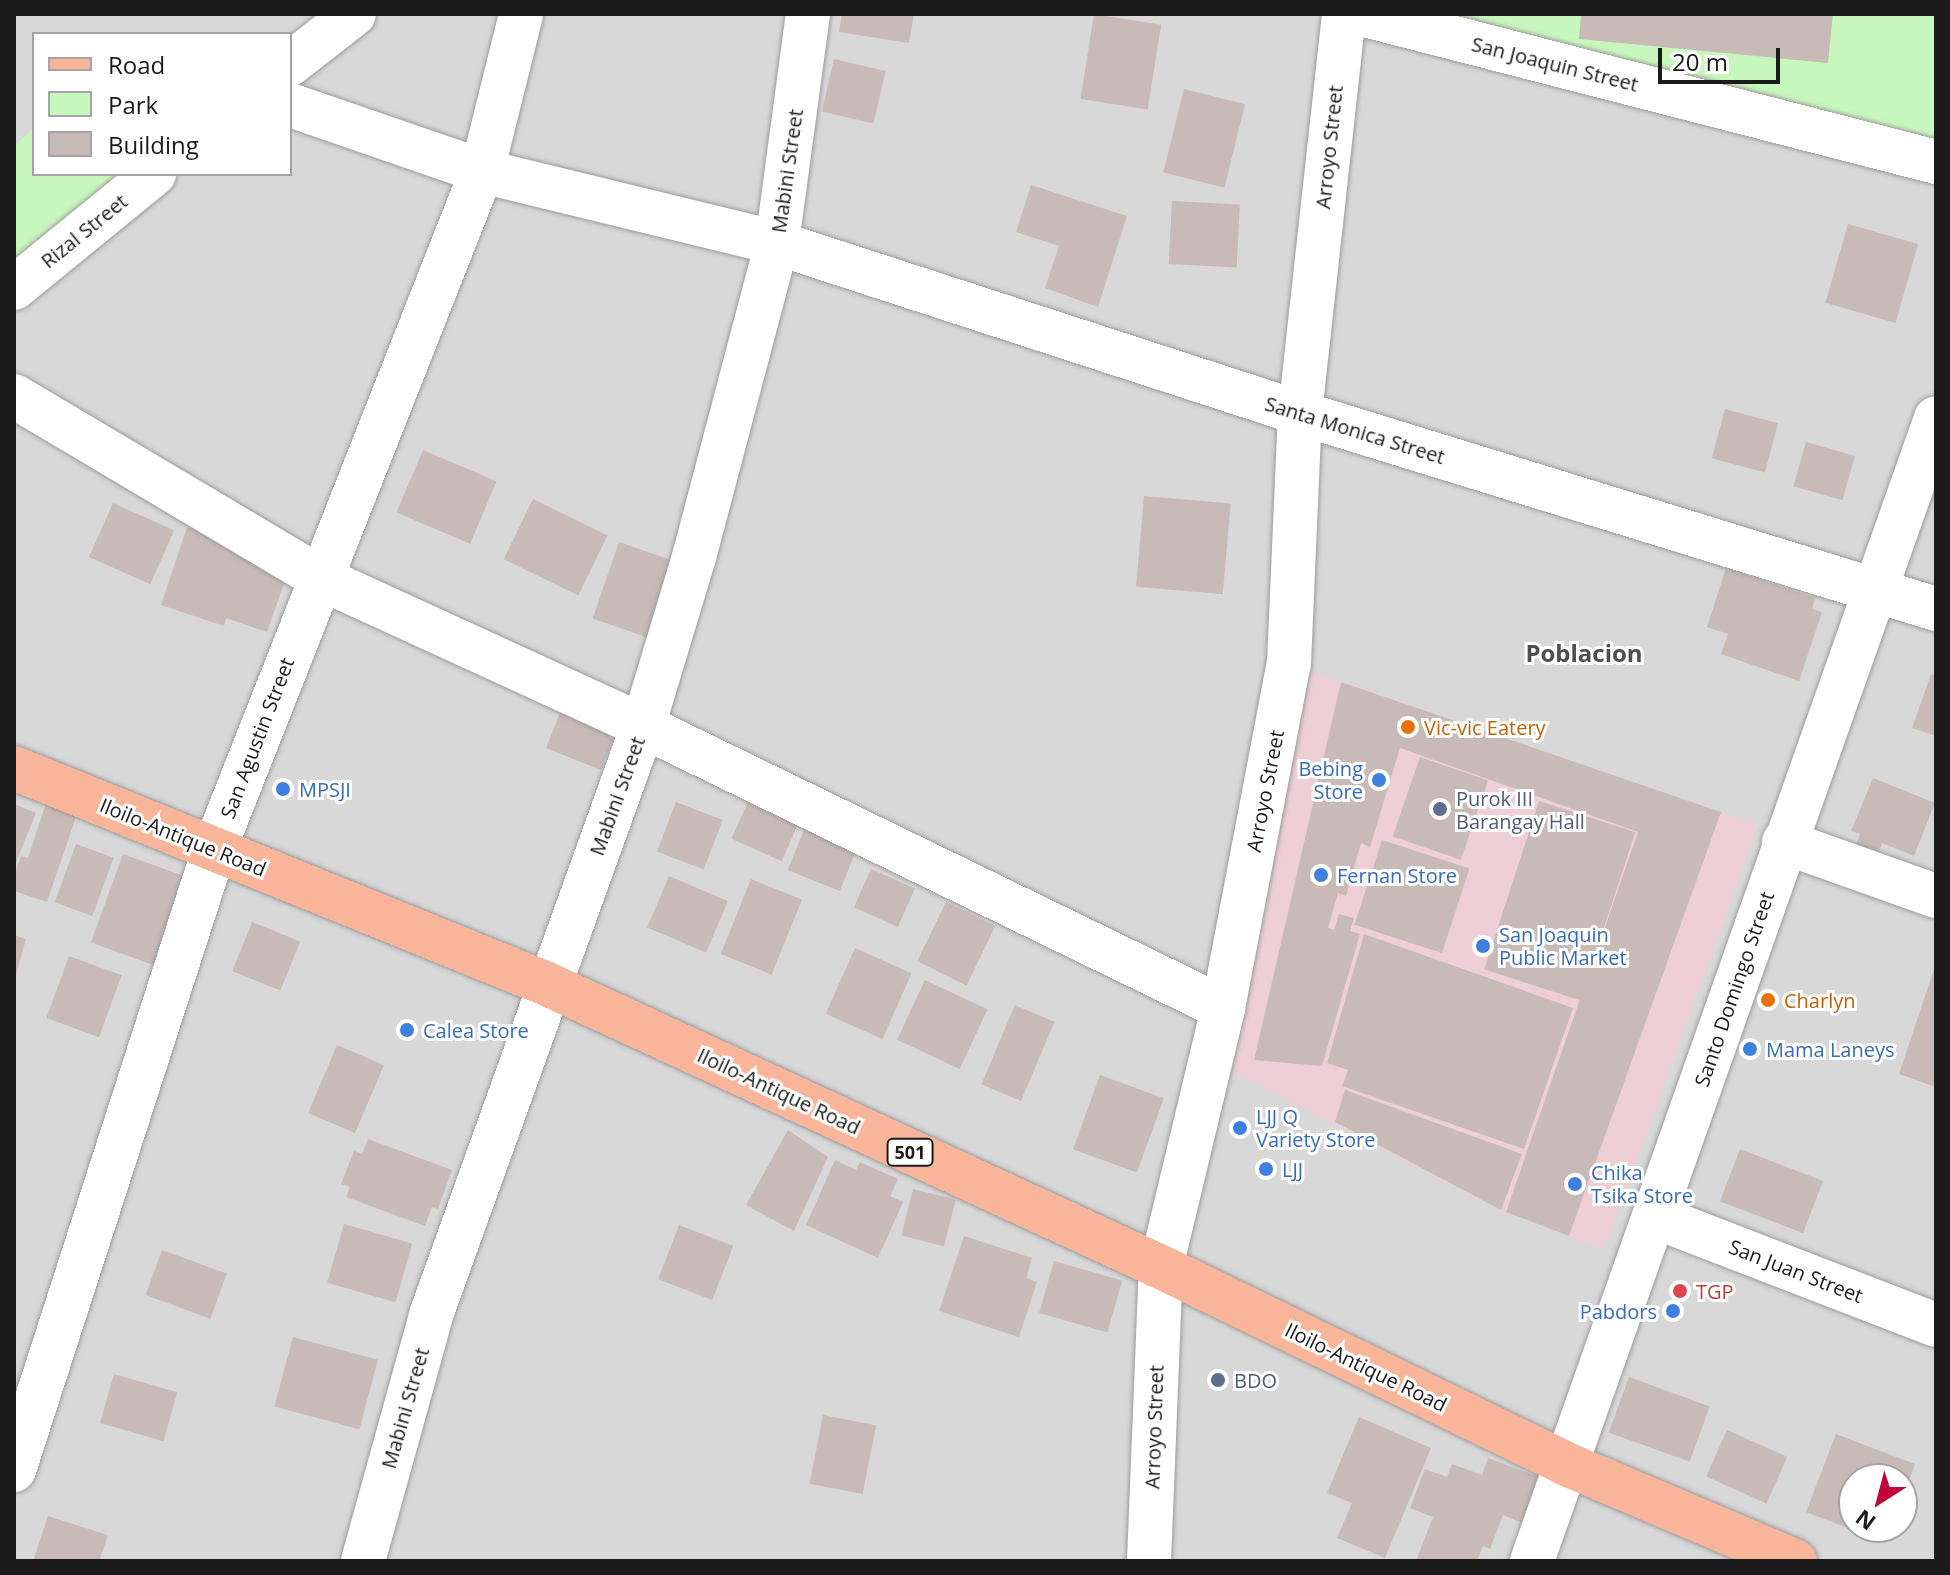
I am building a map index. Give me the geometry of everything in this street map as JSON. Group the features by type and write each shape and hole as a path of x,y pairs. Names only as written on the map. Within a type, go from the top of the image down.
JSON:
{"main road":[{"name":"Iloilo-Antique Road","path":"14,768 547,984 1161,1267 1564,1463 1795,1561"}],"street":[{"path":"292,62 354,14"},
{"name":"San Agustin Street","path":"14,1470 214,850 482,171 521,14"},
{"name":"Mabini Street","path":"363,1561 431,1315 547,984 643,726 777,243 808,14"},
{"name":"Arroyo Street","path":"1149,1561 1161,1267 1223,1008 1289,663 1300,413 1344,14"},
{"name":"San Joaquin Street","path":"1361,14 1936,162"},
{"name":"Santa Monica Street","path":"292,106 482,171 777,243 1300,413 1936,609"},
{"name":"Rizal Street","path":"14,288 152,176"},
{"path":"14,396 320,578 643,726 1223,1008"},
{"name":"Santo Domingo Street","path":"1532,1561 1564,1463 1656,1217 1784,842 1936,418"},
{"path":"1784,842 1936,896"},
{"name":"San Juan Street","path":"1656,1217 1936,1325"}],"shaded area":[{"path":"14,14 1936,14 1936,1561 14,1561"},
{"name":"San Joaquin Public Market","path":"1311,671 1758,825 1604,1250 1501,1210 1226,1068"}],"green space":[{"path":"1423,14 1936,14 1936,148"},
{"path":"32,130 32,176 132,176 14,273 14,146"}],"building":[{"path":"842,14 914,14 909,43 839,32"},
{"path":"1094,14 1161,25 1148,110 1081,99"},
{"path":"1581,14 1833,14 1828,63 1579,39"},
{"path":"834,59 886,71 873,124 822,112"},
{"path":"1184,89 1245,104 1224,188 1163,172"},
{"path":"1031,185 1127,216 1098,307 1045,288 1059,246 1016,232"},
{"path":"1172,201 1240,205 1237,267 1169,264"},
{"path":"1848,224 1918,244 1896,323 1825,303"},
{"path":"1725,409 1778,423 1765,472 1712,458"},
{"path":"1806,442 1855,456 1842,500 1793,486"},
{"path":"423,450 497,481 470,544 396,513"},
{"path":"1144,496 1231,504 1223,594 1136,587"},
{"path":"533,499 608,535 578,596 504,559"},
{"path":"113,503 174,530 150,584 89,557"},
{"path":"187,527 279,559 287,575 267,632 226,618 224,626 161,605"},
{"path":"619,542 680,563 654,640 593,619"},
{"path":"1726,568 1815,598 1812,609 1822,612 1799,681 1721,654 1728,634 1707,627"},
{"path":"1931,674 1936,676 1936,736 1912,728"},
{"path":"1341,682 1721,812 1569,1236 1506,1212 1638,832 1400,748 1370,847 1361,843 1346,896 1338,893 1328,928 1334,930 1339,914 1354,918 1350,931 1360,934 1322,1066 1254,1060"},
{"path":"567,696 622,718 601,770 546,748"},
{"name":"Purok III Barangay Hall","path":"1420,757 1488,780 1461,860 1393,836"},
{"path":"1873,778 1935,803 1914,856 1882,843 1878,854 1856,845 1860,834 1851,831"},
{"path":"751,795 801,817 782,861 731,839"},
{"path":"47,800 78,811 47,902 14,891 14,876 21,856 28,858"},
{"path":"1539,801 1635,832 1580,1001 1484,969"},
{"path":"676,802 723,820 704,869 657,851"},
{"path":"14,804 36,813 14,867"},
{"path":"808,820 860,841 840,891 788,870"},
{"path":"1382,840 1469,868 1442,953 1354,925"},
{"path":"76,844 114,858 92,916 55,902"},
{"path":"123,854 198,881 166,970 91,942"},
{"path":"871,869 915,889 898,927 854,907"},
{"path":"669,876 728,901 706,953 647,928"},
{"path":"751,879 802,900 772,975 721,954"},
{"path":"946,902 995,926 967,985 917,961"},
{"path":"252,922 300,941 280,991 232,971"},
{"path":"1364,934 1573,1008 1524,1149 1342,1086 1348,1070 1327,1063"},
{"path":"14,935 26,939 15,978 14,978"},
{"path":"855,948 912,973 882,1039 826,1014"},
{"path":"69,956 122,975 99,1037 46,1018"},
{"path":"1936,966 1936,1087 1899,1074"},
{"path":"925,980 988,1009 960,1069 897,1040"},
{"path":"1015,1005 1055,1022 1021,1101 981,1084"},
{"path":"337,1045 384,1065 355,1133 308,1113"},
{"path":"1100,1075 1164,1098 1137,1172 1073,1149"},
{"path":"1345,1090 1522,1154 1501,1210 1335,1122"},
{"path":"788,1130 828,1157 794,1231 746,1205"},
{"path":"368,1139 452,1170 438,1209 432,1207 425,1226 346,1197 350,1187 341,1184 354,1151 362,1154"},
{"path":"1740,1149 1823,1181 1803,1233 1720,1201"},
{"path":"835,1160 856,1170 860,1162 898,1179 890,1196 903,1202 878,1258 806,1225"},
{"path":"913,1189 956,1200 944,1246 901,1236"},
{"path":"344,1224 412,1244 395,1302 327,1283"},
{"path":"679,1225 733,1246 712,1300 658,1279"},
{"path":"964,1236 1032,1258 1026,1278 1037,1282 1019,1337 939,1311"},
{"path":"162,1250 227,1274 210,1319 146,1295"},
{"path":"1054,1261 1122,1281 1107,1332 1039,1313"},
{"path":"293,1337 378,1360 359,1429 274,1407"},
{"path":"114,1374 177,1392 163,1441 100,1423"},
{"path":"1629,1377 1710,1406 1690,1462 1609,1432"},
{"path":"823,1415 876,1425 863,1494 810,1484"},
{"path":"1359,1417 1431,1448 1385,1558 1337,1538 1352,1503 1327,1493"},
{"path":"1727,1430 1787,1457 1767,1503 1706,1477"},
{"path":"1836,1434 1912,1463 1838,1463 1838,1524 1806,1512"},
{"path":"1488,1458 1539,1477 1522,1523 1503,1515 1490,1549 1483,1546 1477,1561 1416,1561 1433,1517 1410,1508 1425,1469 1447,1477 1452,1464 1482,1475"},
{"path":"48,1516 108,1535 99,1561 33,1561"}],"place":[{"name":"Vic-vic Eatery","path":"1408,727"},
{"name":"Bebing Store","path":"1379,780"},
{"name":"MPSJI","path":"283,789"},
{"name":"Purok III Barangay Hall","path":"1440,809"},
{"name":"Fernan Store","path":"1321,875"},
{"name":"San Joaquin Public Market","path":"1483,946"},
{"name":"Charlyn","path":"1768,1000"},
{"name":"Calea Store","path":"407,1030"},
{"name":"Mama Laneys","path":"1750,1049"},
{"name":"LJJ Q Variety Store","path":"1240,1128"},
{"name":"LJJ","path":"1266,1169"},
{"name":"Chika Tsika Store","path":"1575,1184"},
{"name":"TGP","path":"1680,1291"},
{"name":"Pabdors","path":"1673,1311"},
{"name":"BDO","path":"1218,1380"}],"district":[{"name":"Poblacion","path":"1584,653"}]}
